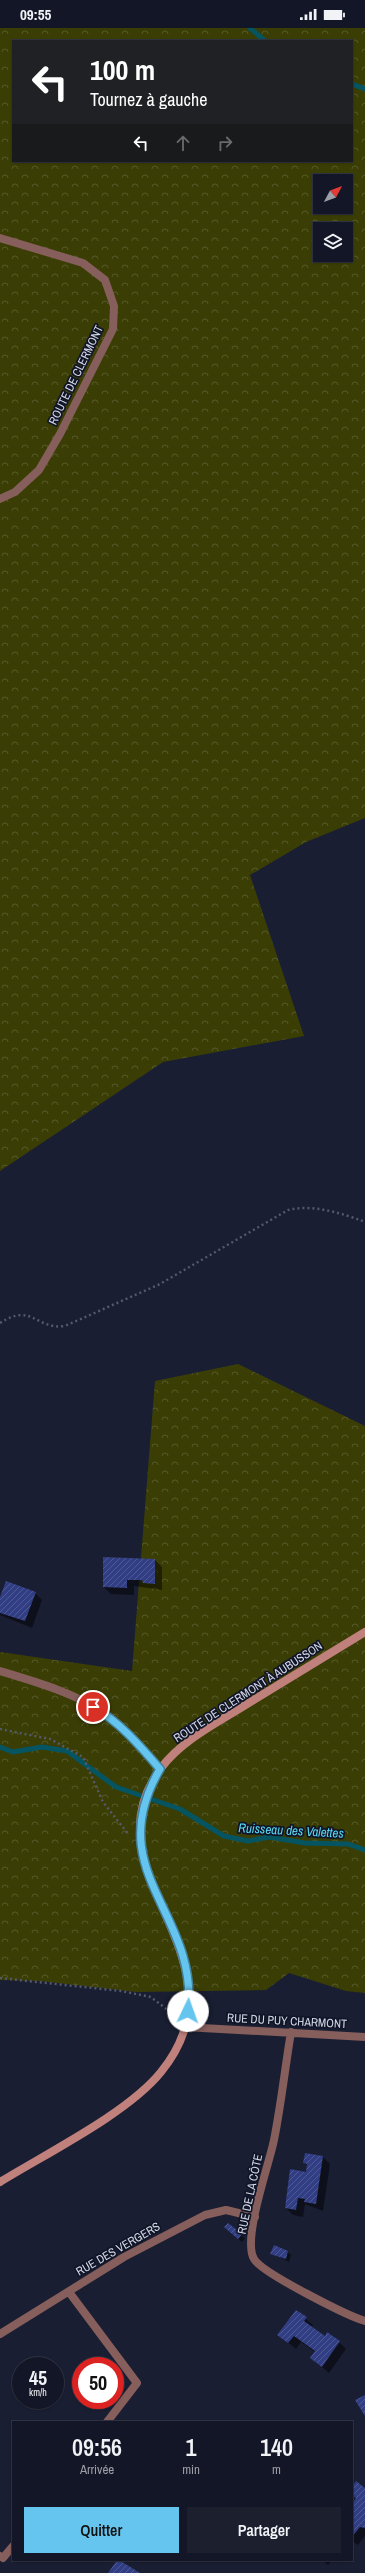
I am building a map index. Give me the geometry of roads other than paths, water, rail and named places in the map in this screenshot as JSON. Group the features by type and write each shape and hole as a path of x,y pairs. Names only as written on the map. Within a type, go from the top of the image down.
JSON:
{"main road":[{"name":"ROUTE DE CLERMONT À AUBUSSON","path":"0,2182 88,2129 138,2094 168,2063 184,2026 188,2004 186,1969 179,1943 152,1884 141,1850 139,1829 141,1814 147,1793 160,1769 193,1739 365,1632"}],"street":[{"name":"ROUTE DE CLERMONT","path":"0,238 83,263 106,280 114,306 113,329 60,434 39,470 15,492 0,499"},
{"path":"0,1671 70,1694 104,1713 134,1740 160,1769"},
{"name":"RUE DU PUY CHARMONT","path":"184,2026 365,2038"},
{"name":"RUE DE LA CÔTE","path":"291,2032 274,2142 255,2217 251,2244 254,2259 264,2268 365,2321"},
{"name":"RUE DES VERGERS","path":"0,2334 124,2257 217,2210 226,2210 255,2217"},
{"path":"69,2292 137,2383 108,2421"},
{"path":"2,2557 12,2547"}],"waterway":[{"path":"250,28 264,40"},
{"path":"353,84 365,89"},
{"name":"Ruisseau des Valettes","path":"0,1747 13,1752 42,1747 67,1751 116,1787 180,1809 224,1836 248,1841 269,1837 305,1843 348,1844 365,1850"}]}
